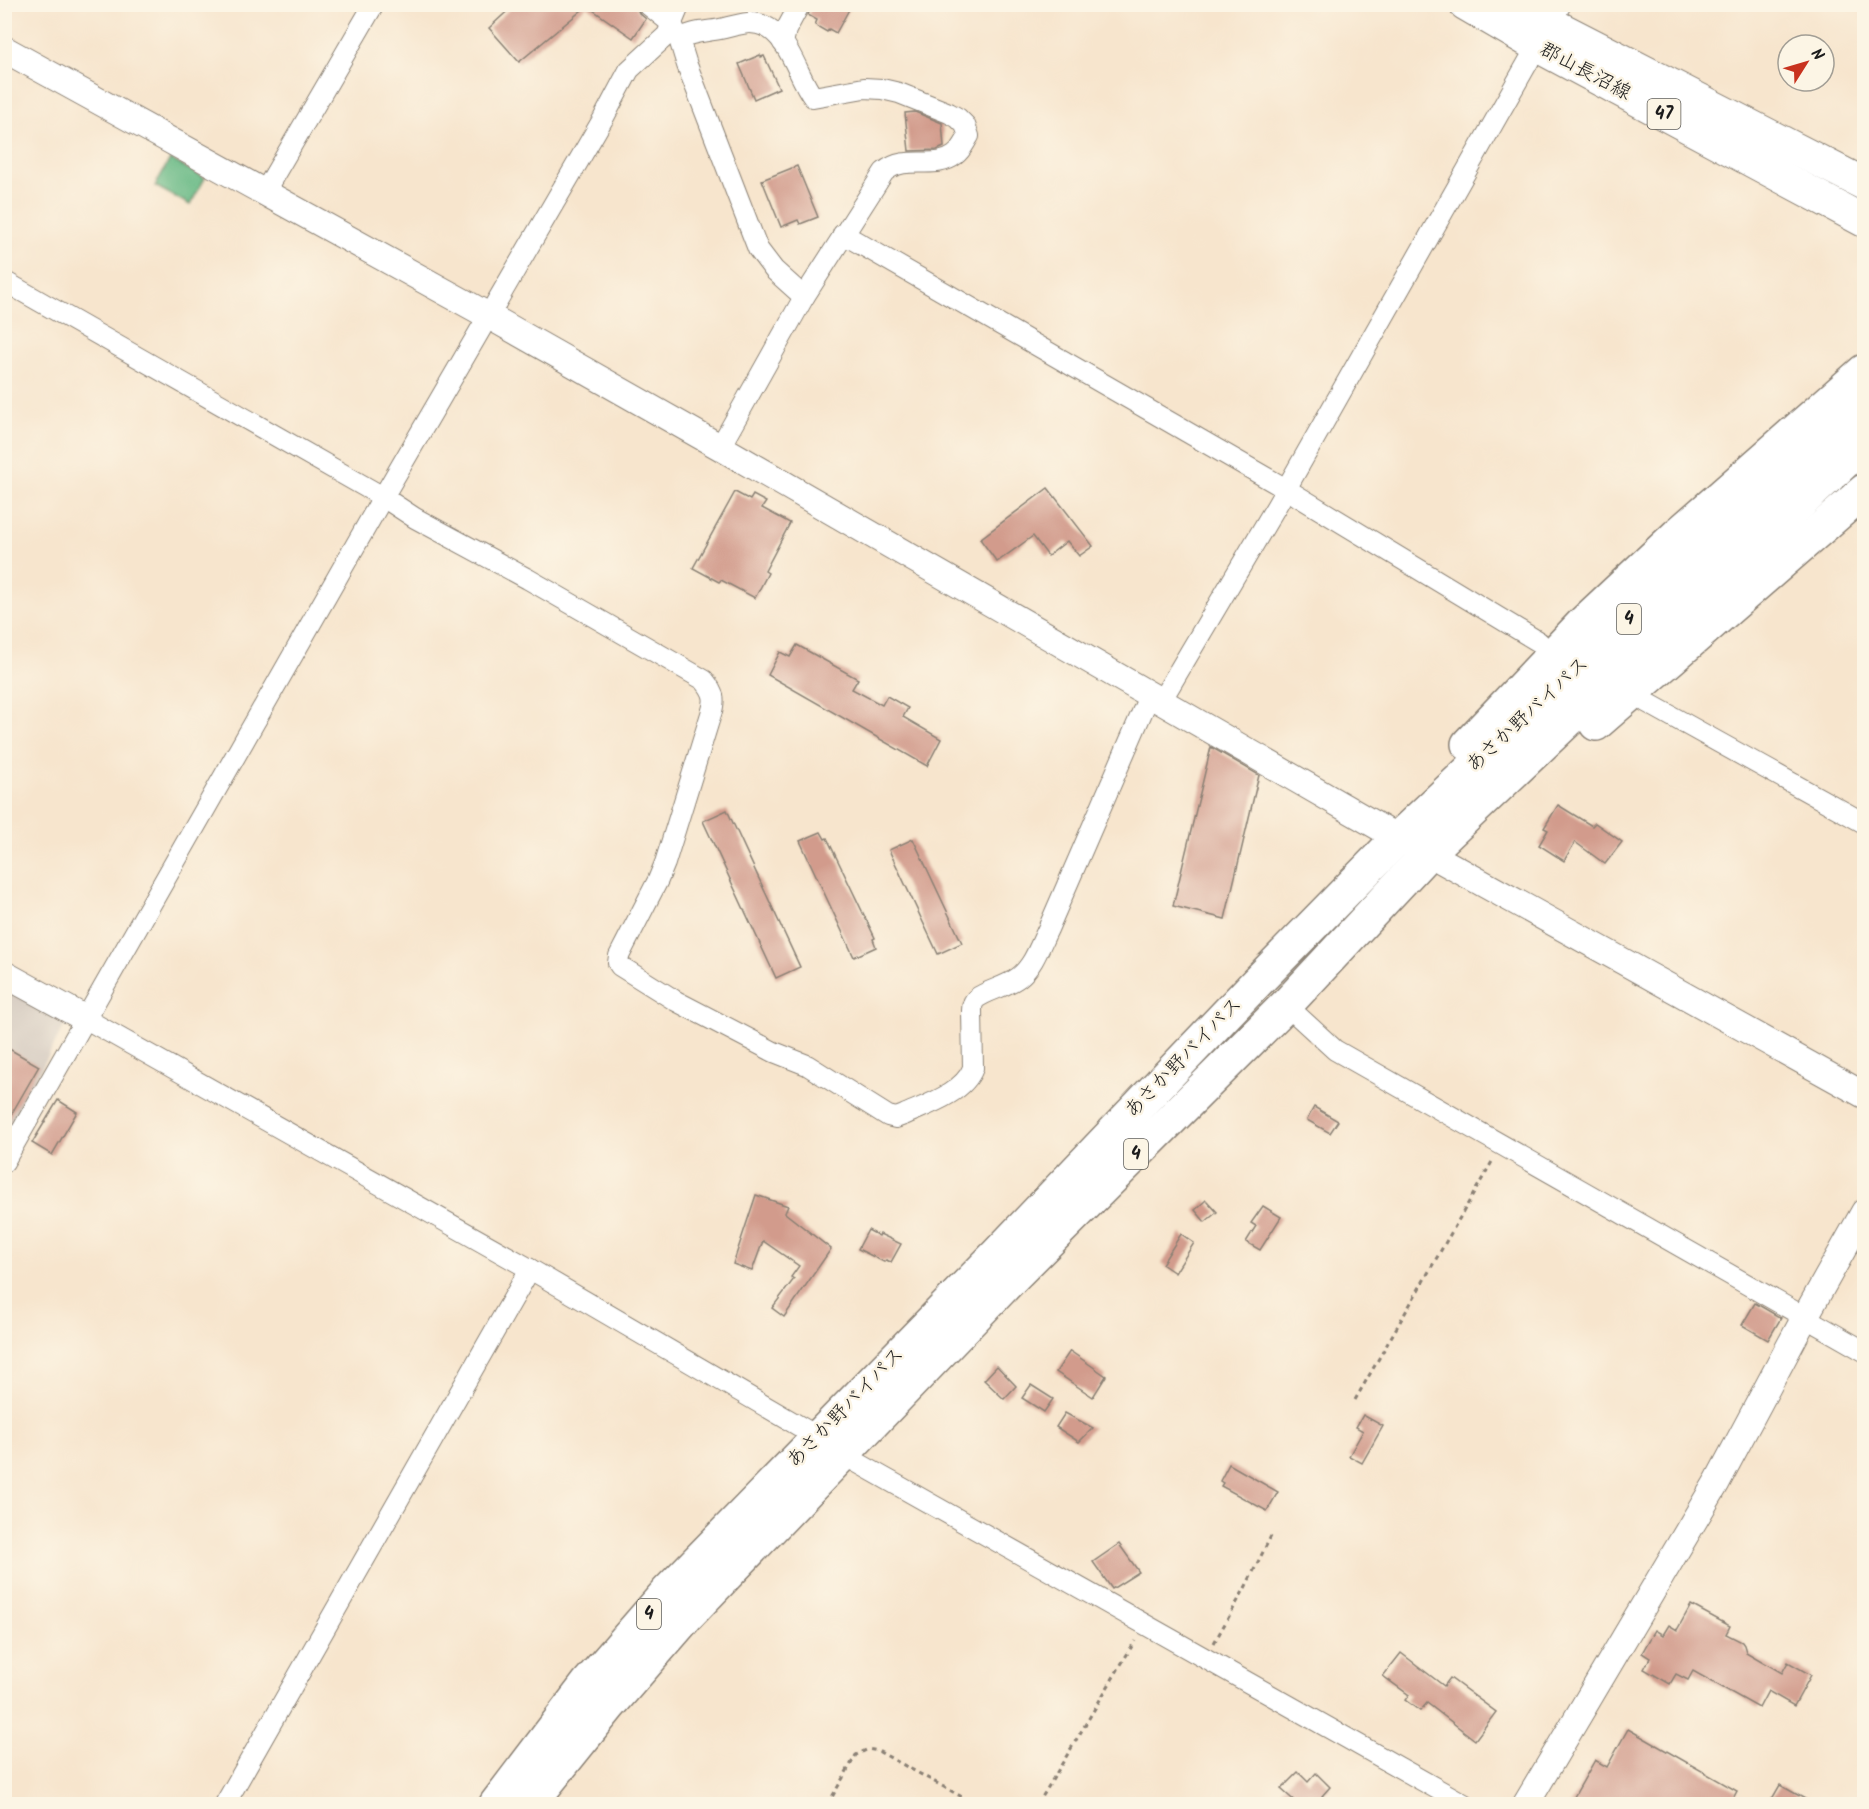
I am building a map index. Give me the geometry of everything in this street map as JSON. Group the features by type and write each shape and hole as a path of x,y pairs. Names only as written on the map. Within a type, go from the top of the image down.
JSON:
{"highway":[{"path":"1398,838 1417,797 1576,630 1677,535 1864,371"},
{"name":"あさか野バイパス","path":"530,1804 610,1705 830,1445 1005,1245 1398,838 1630,619 1864,405"},
{"name":"あさか野バイパス","path":"496,1804 588,1683 660,1601 1023,1267 1286,1005 1428,853 1864,444"},
{"path":"1637,699 1864,491"},
{"name":"4","path":"1428,853 1484,821 1637,699"}],"main road":[{"name":"郡山長沼線","path":"1465,4 1549,25 1864,184"},
{"name":"郡山長沼線","path":"1520,4 1549,25 1864,221"}],"street":[{"path":"265,191 374,4"},
{"path":"647,4 676,31"},
{"path":"680,4 676,31 756,244 770,266 804,297"},
{"path":"783,43 786,30 800,4"},
{"path":"4,1162 629,70 667,35 676,31 706,32 749,23 762,26 777,36 792,56 813,97 864,88 899,93 958,118 969,130 969,136 963,147 942,161 901,163 884,172 804,297 720,447"},
{"path":"4,281 383,497 415,518 528,579 704,680 710,687 715,700 714,705 665,863 619,956 618,963 676,1001 774,1052 807,1065 893,1118 953,1091 966,1082 973,1068 973,1003 977,998 1018,978 1031,963 1155,697 1286,489 1549,25"},
{"path":"4,49 489,316 1398,838 1864,1095"},
{"path":"843,234 1286,489 1539,642"},
{"path":"1637,699 1864,824"},
{"path":"4,974 531,1269 830,1445 1145,1624 1204,1660 1464,1804"},
{"path":"1286,1005 1335,1050 1864,1351"},
{"path":"1526,1804 1717,1482 1864,1212"},
{"path":"225,1804 531,1269"}],"path":[{"path":"1355,1400 1502,1145"},
{"path":"1204,1660 1245,1588 1271,1536"},
{"path":"1038,1804 1145,1624"},
{"path":"828,1804 856,1755 868,1749 878,1751 975,1804"}],"shaded area":[{"path":"5,981 69,1017 5,1137"}],"green space":[{"path":"170,159 205,178 190,205 155,186"}],"building":[{"path":"515,4 635,4 639,13 646,19 633,38 587,6 519,62 489,28"},
{"path":"812,4 852,4 836,33 829,29 827,32 815,25 817,20 808,15"},
{"path":"760,55 764,56 779,88 754,99 739,64"},
{"path":"915,112 942,123 944,147 937,150 909,151 905,113"},
{"path":"797,166 818,217 800,224 798,220 781,227 762,180"},
{"path":"1048,488 1093,546 1079,556 1067,541 1048,556 1033,536 997,562 980,539"},
{"path":"735,492 750,500 753,495 766,502 762,508 790,523 765,571 768,573 755,598 693,568"},
{"path":"797,645 858,679 852,689 882,705 887,696 908,708 903,717 941,739 927,766 768,675 780,652 790,657"},
{"path":"1211,747 1259,775 1225,919 1173,906"},
{"path":"1558,805 1592,826 1595,823 1622,842 1605,864 1575,842 1564,861 1539,845 1548,830 1544,828"},
{"path":"727,810 800,967 776,978 703,821"},
{"path":"821,832 825,839 827,838 875,938 873,939 876,947 854,957 800,841"},
{"path":"913,839 962,943 938,954 889,850"},
{"path":"4,1046 39,1066 4,1127"},
{"path":"58,1100 77,1112 52,1155 32,1143"},
{"path":"1314,1107 1338,1121 1330,1133 1307,1120"},
{"path":"756,1195 788,1206 785,1213 831,1249 784,1317 772,1308 794,1279 791,1277 799,1266 763,1241 752,1271 733,1264"},
{"path":"1206,1200 1217,1212 1205,1222 1195,1210"},
{"path":"1263,1206 1281,1217 1260,1250 1246,1242 1256,1226 1251,1223"},
{"path":"868,1230 901,1244 891,1262 886,1260 884,1262 858,1249"},
{"path":"1181,1234 1194,1243 1175,1273 1162,1264"},
{"path":"1755,1303 1781,1318 1768,1340 1742,1325"},
{"path":"1070,1351 1106,1376 1093,1397 1056,1372"},
{"path":"997,1366 1016,1386 1004,1399 984,1380"},
{"path":"1031,1385 1053,1399 1044,1412 1022,1398"},
{"path":"1065,1413 1093,1428 1079,1442 1056,1427"},
{"path":"1363,1415 1383,1426 1362,1463 1349,1456 1363,1431 1356,1427"},
{"path":"1229,1464 1278,1492 1267,1511 1221,1486 1223,1483 1220,1481"},
{"path":"1119,1544 1139,1572 1112,1589 1093,1562"},
{"path":"1691,1605 1730,1626 1726,1634 1742,1642 1746,1652 1782,1673 1788,1662 1811,1675 1794,1706 1768,1691 1759,1708 1693,1671 1688,1680 1676,1674 1670,1684 1644,1669 1650,1658 1642,1653 1655,1630 1663,1635 1669,1625 1677,1630"},
{"path":"1401,1653 1444,1686 1450,1678 1496,1712 1475,1740 1427,1703 1420,1711 1405,1700 1409,1695 1383,1676"},
{"path":"1628,1729 1737,1791 1730,1804 1570,1804 1595,1760 1607,1767"},
{"path":"1298,1772 1308,1782 1316,1773 1330,1787 1322,1796 1331,1804 1298,1804 1281,1789"},
{"path":"1780,1785 1814,1804 1769,1804"}]}
